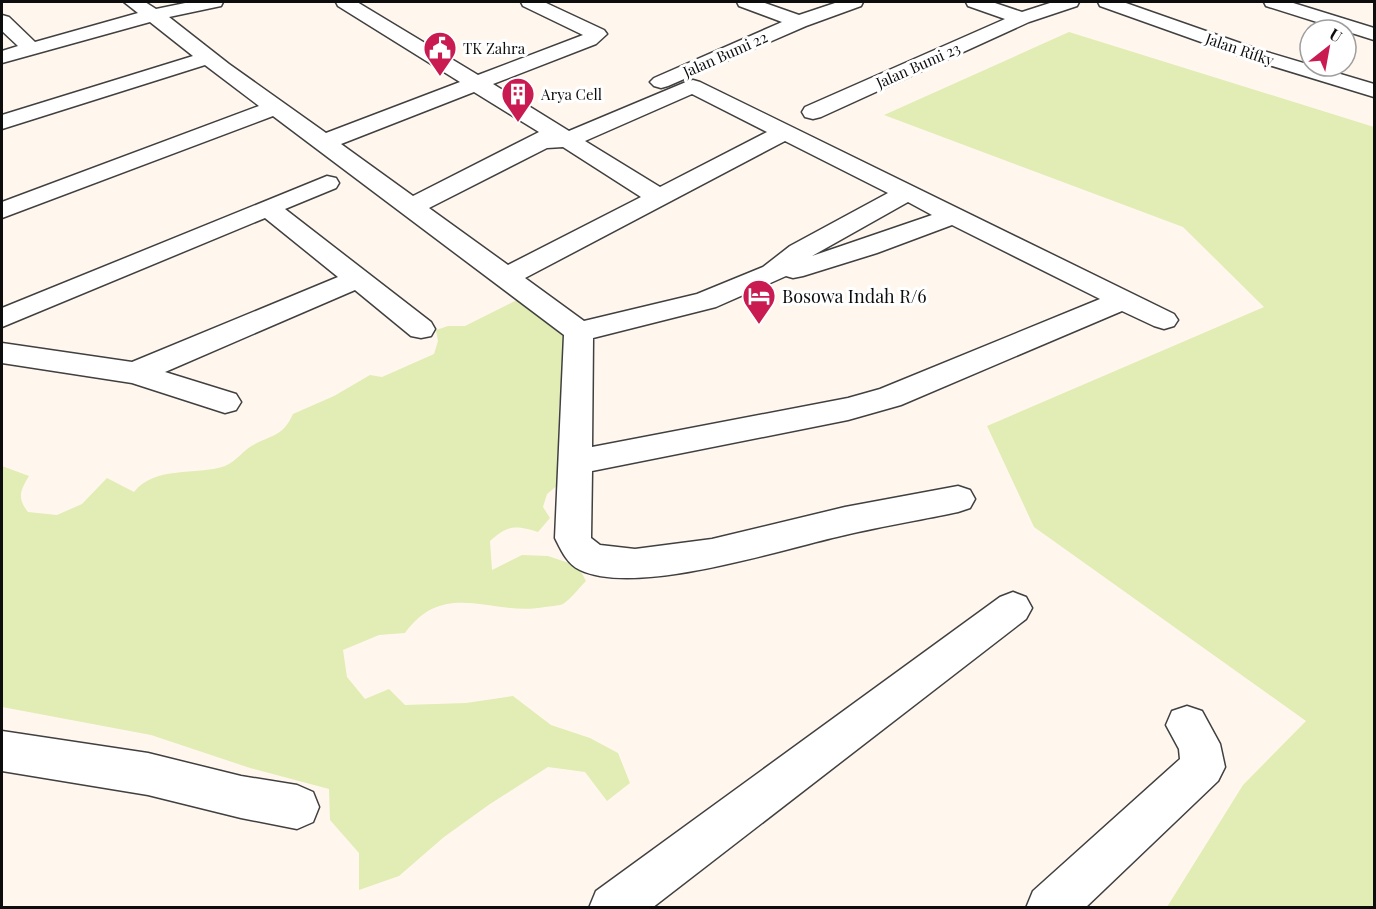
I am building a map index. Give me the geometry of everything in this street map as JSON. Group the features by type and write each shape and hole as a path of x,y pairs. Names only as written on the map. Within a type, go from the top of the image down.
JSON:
{"street":[{"path":"2,47 145,9 214,2"},
{"path":"345,2 480,84 556,137 659,197"},
{"path":"324,142 480,84 589,40 597,34 530,2"},
{"path":"746,2 799,22"},
{"name":"Jalan Bumi 22","path":"595,108 799,22 854,2"},
{"path":"975,2 1022,18"},
{"name":"Jalan Bumi 23","path":"813,112 1022,18 1070,2"},
{"name":"Jalan Rifky","path":"1107,2 1253,54 1374,91"},
{"path":"1273,2 1374,34"},
{"path":"2,57 145,9"},
{"path":"145,9 207,58 413,206 579,332"},
{"path":"2,21 25,42"},
{"path":"2,122 207,58"},
{"path":"413,206 556,137 693,86 1164,320"},
{"path":"2,211 276,107"},
{"path":"506,277 786,131"},
{"path":"2,318 327,183"},
{"path":"773,273 799,252 909,192"},
{"path":"268,208 421,330"},
{"path":"579,332 706,301 773,273 809,267 954,215"},
{"path":"135,373 358,279"},
{"path":"575,462 848,409 890,397 1123,300"},
{"path":"579,332 573,538 578,548 591,559 635,564 712,553 845,521 958,499"},
{"path":"2,353 135,373 225,402"},
{"path":"613,908 1013,608"},
{"path":"1050,908 1203,766 1198,744 1188,725"},
{"path":"2,751 148,774 240,797 297,807"}],"green space":[{"path":"1069,32 1374,127 1374,907 1167,907 1243,785 1306,721 1034,527 987,426 1264,307 1183,227 884,115"},
{"path":"517,300 565,334 565,373 559,405 558,485 547,494 543,507 550,518 538,532 512,528 490,541 492,570 522,555 548,556 578,566 586,581 569,599 559,605 525,609 453,603 436,607 420,617 405,633 379,635 343,650 347,677 365,699 389,689 405,705 466,703 513,696 551,725 590,738 618,753 630,783 607,801 585,772 548,767 444,837 399,876 359,890 359,853 330,820 329,789 250,768 151,735 2,707 2,466 29,476 21,494 22,503 28,512 57,515 82,504 107,478 134,492 153,478 225,466 251,446 282,431 293,414 334,396 370,375 382,377 434,354 438,341 436,330 448,326 465,326"}],"place":[{"name":"TK Zahra","path":"440,77"},
{"name":"Arya Cell","path":"518,123"},
{"name":"Bosowa Indah R/6","path":"759,325"}]}
